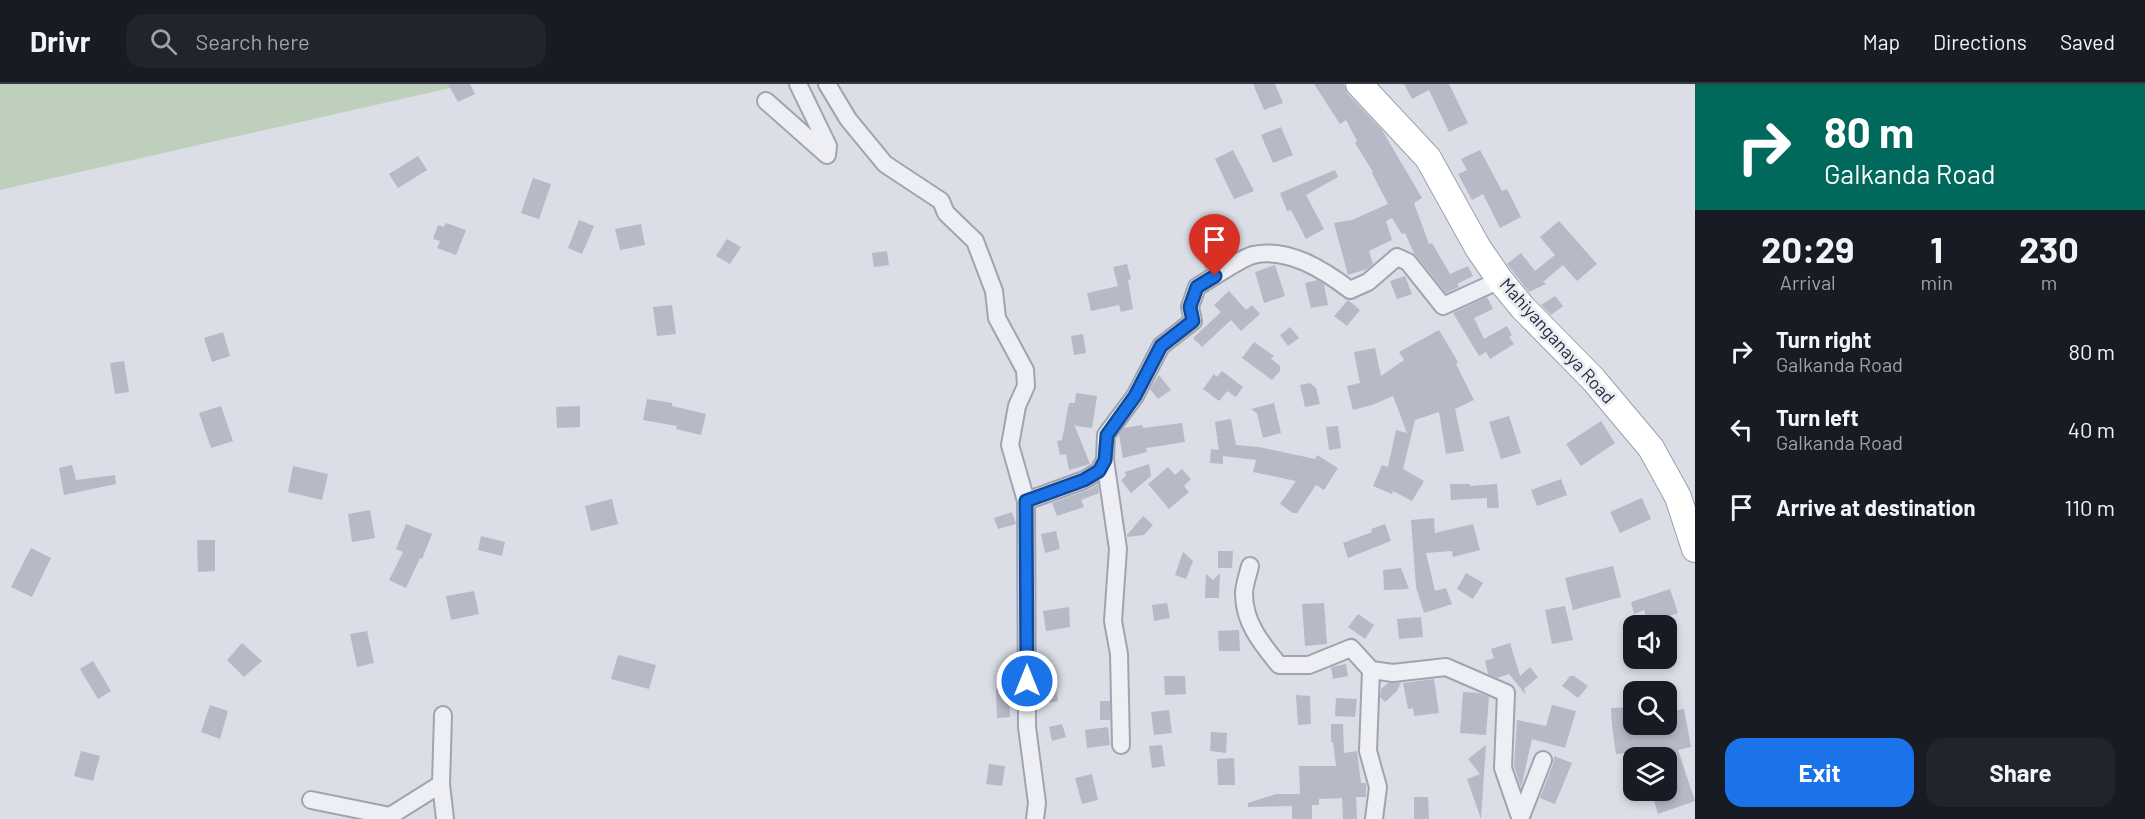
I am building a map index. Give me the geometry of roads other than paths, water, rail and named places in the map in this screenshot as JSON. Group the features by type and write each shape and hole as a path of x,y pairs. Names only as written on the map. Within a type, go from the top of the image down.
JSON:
{"main road":[{"name":"Mahiyanganaya Road","path":"1359,84 1428,158 1478,248 1500,280 1523,308 1593,379 1651,448 1678,497 1695,549"}],"street":[{"path":"766,101 827,155 828,146 798,84"},
{"path":"827,84 849,119 885,164 941,201 946,213 975,241 994,291 997,318 1025,370 1026,386 1017,406 1010,445 1026,501 1027,727 1037,803 1035,819"},
{"path":"1121,745 1119,654 1113,621 1118,549 1105,460 1107,435 1135,396 1161,346 1193,321 1190,307 1197,287 1252,255 1284,254 1329,273 1350,290 1368,282 1397,257 1408,262 1443,306 1500,280"},
{"path":"1026,501 1084,480 1099,471 1105,460"},
{"path":"1250,566 1244,592 1246,612 1258,639 1280,665 1309,664 1351,648 1371,670 1393,674 1446,667 1506,693 1503,768 1520,818"},
{"path":"1371,670 1368,752 1378,787 1374,819"},
{"path":"443,715 441,784 445,819"},
{"path":"1520,818 1543,760"},
{"path":"311,800 390,816 441,784"}]}
